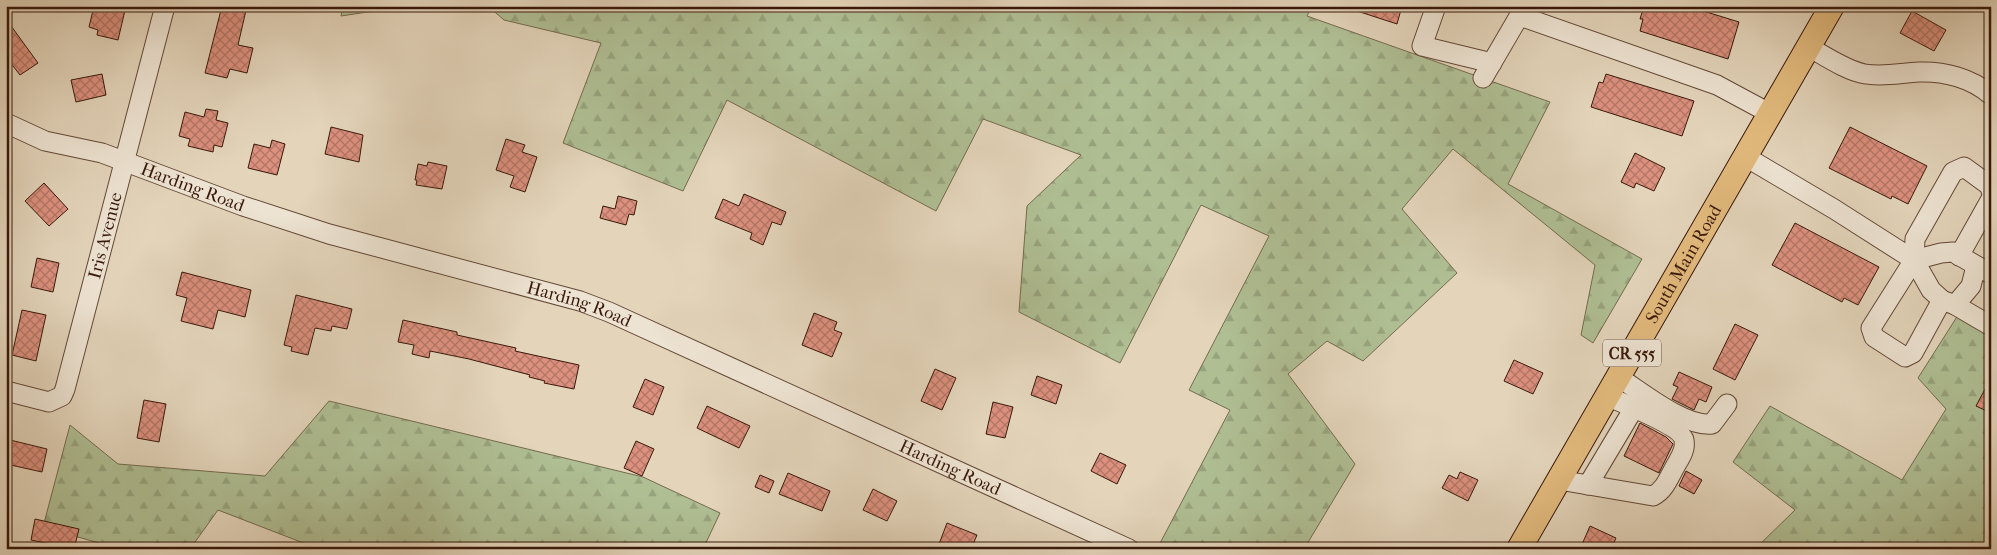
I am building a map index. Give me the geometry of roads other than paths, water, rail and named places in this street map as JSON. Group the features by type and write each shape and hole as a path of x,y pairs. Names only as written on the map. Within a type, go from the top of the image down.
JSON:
{"main road":[{"name":"South Main Road","path":"1519,549 1832,6"}],"street":[{"name":"Iris Avenue","path":"15,393 49,402 62,396 65,389 165,6"},
{"path":"1436,6 1422,46 1488,71 1522,11 1717,85 1771,114"},
{"path":"1809,47 1863,74 1895,76 1919,72 1952,74 1983,88 1991,95"},
{"name":"Harding Road","path":"6,123 45,141 102,152 243,206 329,234 580,301 609,312 1129,549"},
{"path":"1746,157 1834,209 1914,260 1931,290 1991,326"},
{"path":"1914,260 1953,252 1983,270 1971,286 1949,302 1913,353 1905,357 1874,337 1872,328 1914,260 1915,239 1953,172 1964,167 1990,186 1991,191"},
{"path":"1959,256 1991,199"},
{"path":"1613,387 1687,421 1703,425 1712,424 1728,404"},
{"path":"1559,480 1653,496 1661,492 1684,451 1685,441 1682,434 1634,408 1613,387"},
{"path":"1588,485 1634,408"}]}
